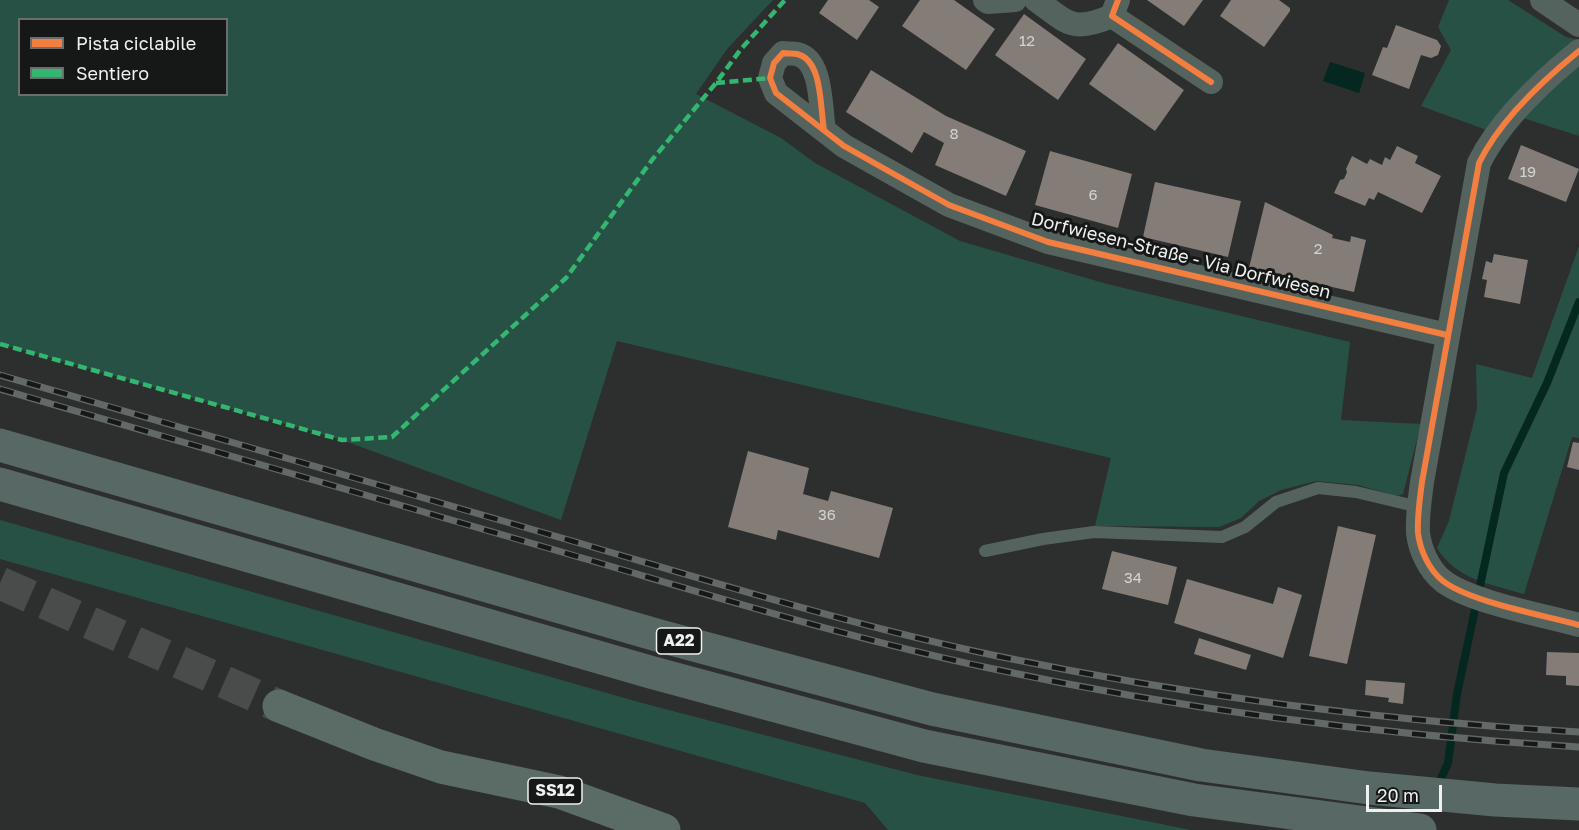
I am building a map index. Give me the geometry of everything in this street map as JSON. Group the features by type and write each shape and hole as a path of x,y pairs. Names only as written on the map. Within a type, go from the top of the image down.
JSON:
{"highway":[{"name":"A22","path":"0,445 660,636 932,709 1201,765 1370,788 1495,800 1579,804"},
{"name":"A22","path":"0,484 650,672 924,746 1194,800 1420,830"}],"main road":[{"name":"SS12","path":"279,706 374,744 441,766 559,792 664,830"}],"street":[{"path":"985,0 988,2 1015,0"},
{"path":"1036,0 1071,24 1091,25 1115,8 1211,82"},
{"path":"1542,0 1579,25"},
{"path":"1579,51 1506,120 1490,140 1479,163 1447,336 1419,507 1418,533 1429,566 1443,581 1462,592 1579,625"},
{"name":"Dorfwiesen-Straße - Via Dorfwiesen","path":"824,130 844,146 949,205 1048,242 1447,336"}],"lane":[{"path":"985,551 1043,539 1094,532 1222,537 1245,527 1276,502 1318,488 1356,492 1419,507"}],"shaded area":[{"path":"0,0 773,0 727,49 696,94 781,138 815,163 960,241 1107,284 1350,342 1341,420 1421,424 1403,494 1397,496 1358,485 1316,481 1281,490 1259,501 1241,518 1219,527 1095,526 1111,458 617,341 561,520 342,440 0,344"},
{"path":"1449,0 1508,0 1566,37 1579,40 1579,136 1523,118 1492,132 1421,106 1451,50 1438,27"},
{"path":"1330,62 1365,73 1359,93 1323,81"},
{"path":"1579,246 1579,438 1572,437 1524,594 1464,574 1445,559 1437,548 1449,521 1477,409 1476,364 1532,378"},
{"path":"0,520 642,703 917,775 1191,830 888,830 865,803 0,559"}],"building":[{"path":"828,0 869,0 879,7 857,40 819,13"},
{"path":"920,0 954,0 995,29 966,70 902,26"},
{"path":"1147,0 1203,0 1184,26"},
{"path":"1231,0 1279,0 1290,8 1290,11 1264,47 1220,16"},
{"path":"1024,14 1086,59 1058,100 995,55"},
{"path":"1396,25 1437,40 1441,46 1438,55 1431,58 1421,55 1409,89 1372,75 1383,47 1387,48"},
{"path":"1118,43 1184,90 1155,131 1089,84"},
{"path":"871,70 946,116 1026,151 1006,196 935,165 944,143 924,132 912,153 846,112"},
{"path":"1521,145 1579,169 1566,202 1508,179"},
{"path":"1397,146 1418,156 1415,163 1441,176 1422,213 1378,192 1374,200 1369,198 1365,206 1334,193 1340,180 1344,179 1352,156 1367,164 1370,159 1382,165 1385,157 1390,160"},
{"path":"1050,151 1132,174 1118,228 1035,205"},
{"path":"1155,182 1241,201 1228,257 1143,237"},
{"path":"1265,202 1333,235 1332,238 1350,242 1351,236 1366,240 1354,292 1249,268"},
{"path":"1494,254 1528,260 1520,304 1484,297 1487,280 1482,279 1486,261 1492,263"},
{"path":"1573,442 1579,443 1579,470 1567,467"},
{"path":"748,451 809,468 803,494 828,501 831,491 893,508 879,558 778,530 776,540 728,527"},
{"path":"1338,526 1376,535 1347,664 1309,656"},
{"path":"1112,551 1177,567 1168,605 1102,589"},
{"path":"1187,579 1273,604 1278,587 1302,595 1283,658 1174,623"},
{"path":"1199,638 1251,655 1246,670 1194,654"},
{"path":"1547,652 1579,653 1579,686 1566,685 1566,676 1546,675"},
{"path":"1366,680 1405,683 1403,704 1388,702 1389,698 1365,695"}],"waterway":[{"path":"1437,787 1448,763 1457,694 1504,473 1547,383 1579,302"}],"tunnel":[{"path":"0,583 279,706"}],"railway":[{"path":"0,375 784,603 943,644 1141,683 1286,705 1432,721 1579,732"},
{"path":"0,389 831,630 936,656 1062,683 1283,719 1431,736 1579,747"}],"marked path":[{"path":"0,344 342,440 392,437 566,278 652,160 741,49 785,0"},
{"path":"716,83 770,78"}],"cycle path":[{"path":"1118,0 1112,16 1211,82"},
{"path":"1579,51 1523,102 1498,132 1479,163 1422,482 1418,527 1421,546 1429,565 1443,581 1455,589 1488,602 1579,625"},
{"path":"824,130 819,86 812,65 797,54 783,53 774,63 770,78 776,93 844,146 949,205 1048,242 1447,335"}]}
